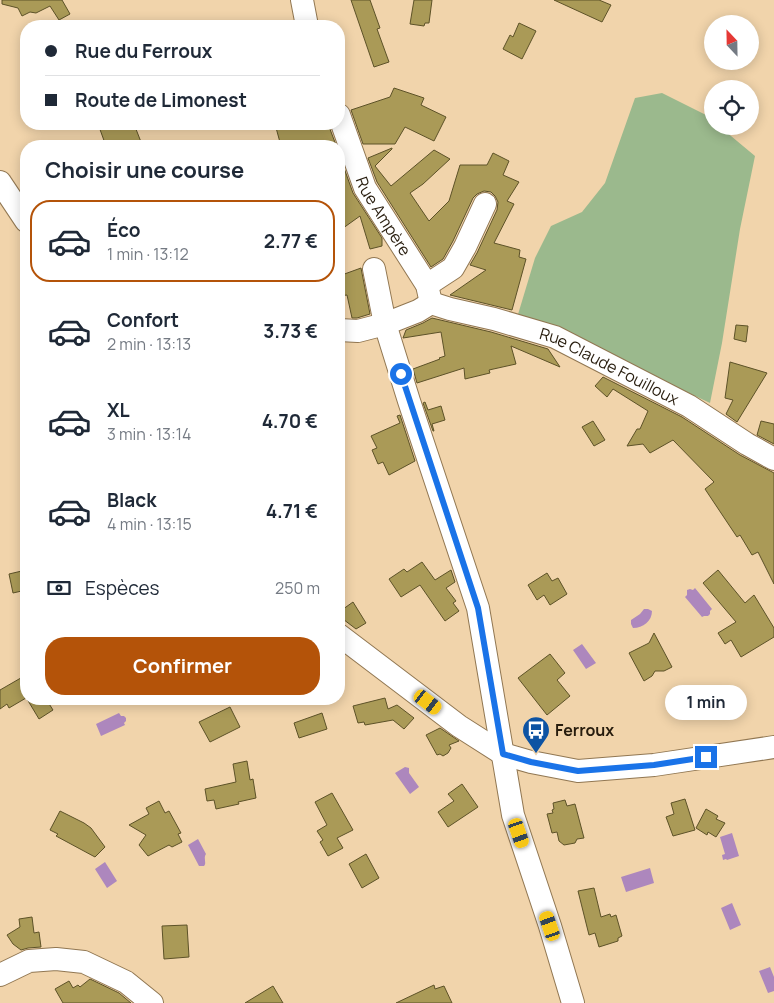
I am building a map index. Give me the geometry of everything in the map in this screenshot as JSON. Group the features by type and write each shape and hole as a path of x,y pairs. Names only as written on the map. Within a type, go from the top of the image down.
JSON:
{"street":[{"path":"302,0 307,20"},
{"name":"Rue Ampère","path":"345,130 365,188 429,294"},
{"path":"0,182 20,210"},
{"path":"345,330 358,331 385,324 418,311 429,294 453,268 485,204"},
{"path":"374,269 385,324 478,608 512,815 550,926 573,1003"},
{"name":"Rue Claude Fouilloux","path":"429,294 450,309 494,319 555,337 689,406 774,460"},
{"path":"345,640 459,726 503,754 531,762 578,771 654,765 774,747"},
{"path":"0,975 29,962 56,959 84,962 126,982 152,1003"}],"green space":[{"path":"662,93 704,114 704,135 730,135 755,156 740,229 722,343 710,403 591,347 516,321 535,258 551,226 582,212 605,183 635,98"}],"shaded area":[{"path":"695,588 712,609 708,616 702,617 685,597 687,590"},
{"path":"644,609 652,611 649,621 637,628 633,628 631,620"},
{"path":"582,644 596,663 586,669 573,650"},
{"path":"119,713 126,718 125,725 101,736 96,724"},
{"path":"405,767 409,768 409,773 419,787 410,794 395,773"},
{"path":"732,833 739,856 723,860 722,855 725,854 720,837"},
{"path":"198,839 206,854 204,866 199,866 188,845"},
{"path":"105,862 117,881 107,888 95,869"},
{"path":"650,868 654,883 626,892 621,877"},
{"path":"732,903 741,925 730,930 721,908"},
{"path":"770,967 774,977 774,991 768,993 759,971"}],"building":[{"path":"2,0 62,0 70,14 59,20 50,6 36,13 30,12 22,16 18,8 2,4"},
{"path":"351,0 370,0 380,28 377,29 389,62 374,67"},
{"path":"414,0 432,0 429,23 425,23 424,26 410,24"},
{"path":"554,0 599,0 611,5 602,22"},
{"path":"519,23 536,31 522,59 503,49 510,35 513,37"},
{"path":"394,88 424,98 421,105 446,117 434,141 405,127 395,144 363,144 351,110 390,97"},
{"path":"100,130 136,130 140,140 104,140"},
{"path":"277,130 330,130 334,140 279,140"},
{"path":"392,148 375,166 391,186 434,150 450,159 423,184 410,193 429,221 449,201 460,165 487,165 493,153 509,161 503,175 519,182 507,201 514,204 494,243 520,250 519,257 526,259 512,310 450,295 486,270 470,265 497,210 498,202 495,196 491,192 484,191 473,198 443,259 431,267 377,182 368,158"},
{"path":"345,171 353,193 382,238 382,246 370,249 360,216 345,227"},
{"path":"361,268 370,314 352,318 347,295 345,295 345,274"},
{"path":"432,318 491,332 548,349 560,367 511,346 516,364 489,370 490,373 465,379 464,368 417,383 413,369 445,356 441,332 403,338 406,330"},
{"path":"736,325 748,326 746,342 734,339"},
{"path":"730,362 767,373 737,422 726,414 733,400 725,398"},
{"path":"603,377 682,417 740,455 774,473 774,584 758,552 752,555 740,535 737,537 705,489 714,482 673,440 650,453 643,444 627,446 637,429 640,429 648,411 613,389 607,397 595,386"},
{"path":"425,402 428,410 441,406 445,420 432,424 434,431 423,403"},
{"path":"400,415 415,461 389,475 383,462 378,464 372,450 377,448 371,436 400,423 397,416"},
{"path":"593,421 605,440 594,446 582,427"},
{"path":"761,421 774,424 774,444 757,435"},
{"path":"422,562 435,580 451,570 455,582 446,588 456,601 453,603 459,611 445,621 420,585 401,597 389,579 404,569 407,572"},
{"path":"718,570 745,603 754,595 774,628 774,637 741,657 731,640 725,644 718,633 736,622 703,583"},
{"path":"20,571 20,591 13,593 9,574"},
{"path":"547,573 552,581 558,578 567,594 550,605 544,595 537,600 528,585"},
{"path":"353,602 366,623 356,629 345,621 345,608"},
{"path":"654,633 672,667 664,671 655,671 652,676 644,681 629,653 649,643"},
{"path":"550,654 565,673 557,680 570,696 547,715 518,678"},
{"path":"20,678 20,702 9,708 7,704 0,709 0,690"},
{"path":"385,698 388,709 397,705 414,718 404,729 393,720 365,725 364,722 358,723 353,706"},
{"path":"31,705 50,705 53,710 39,719"},
{"path":"230,707 240,727 210,742 199,722"},
{"path":"322,713 327,729 299,738 294,723"},
{"path":"440,728 459,741 449,745 451,748 443,756 437,755 426,735"},
{"path":"247,761 250,780 253,779 256,798 216,809 214,800 207,801 205,789 236,782 233,764"},
{"path":"462,784 478,807 448,827 438,812 454,801 448,794"},
{"path":"332,793 353,830 337,838 343,848 328,856 320,842 323,840 317,831 327,825 315,802"},
{"path":"685,799 695,830 673,836 666,817 674,814 671,803"},
{"path":"565,800 567,806 575,804 584,838 577,839 575,843 564,845 559,841 557,832 552,833 547,814 553,813 553,803"},
{"path":"159,801 165,813 169,811 181,833 178,834 182,842 172,847 169,845 148,856 139,845 146,835 129,825 149,814 146,808"},
{"path":"706,809 718,816 716,819 725,823 716,837 708,832 707,835 696,828"},
{"path":"60,811 91,828 105,847 95,857 56,836 58,834 50,830"},
{"path":"366,854 379,878 362,888 349,864"},
{"path":"594,888 601,917 610,914 611,917 616,915 622,936 618,938 618,941 599,947 595,933 589,935 578,891"},
{"path":"32,917 34,933 39,932 41,947 21,950 13,944 7,935 20,927 19,919"},
{"path":"187,925 189,957 164,959 162,926"},
{"path":"90,979 119,993 131,1003 63,1003 55,989 69,981 73,988 78,985 80,987"},
{"path":"434,985 435,989 444,986 452,1003 396,1003"},
{"path":"273,986 283,1003 245,1003"}],"place":[{"name":"Ferroux","path":"536,754"}],"route":[{"path":"401,374 478,608 503,754 531,762 578,771 654,765 706,757"}]}
